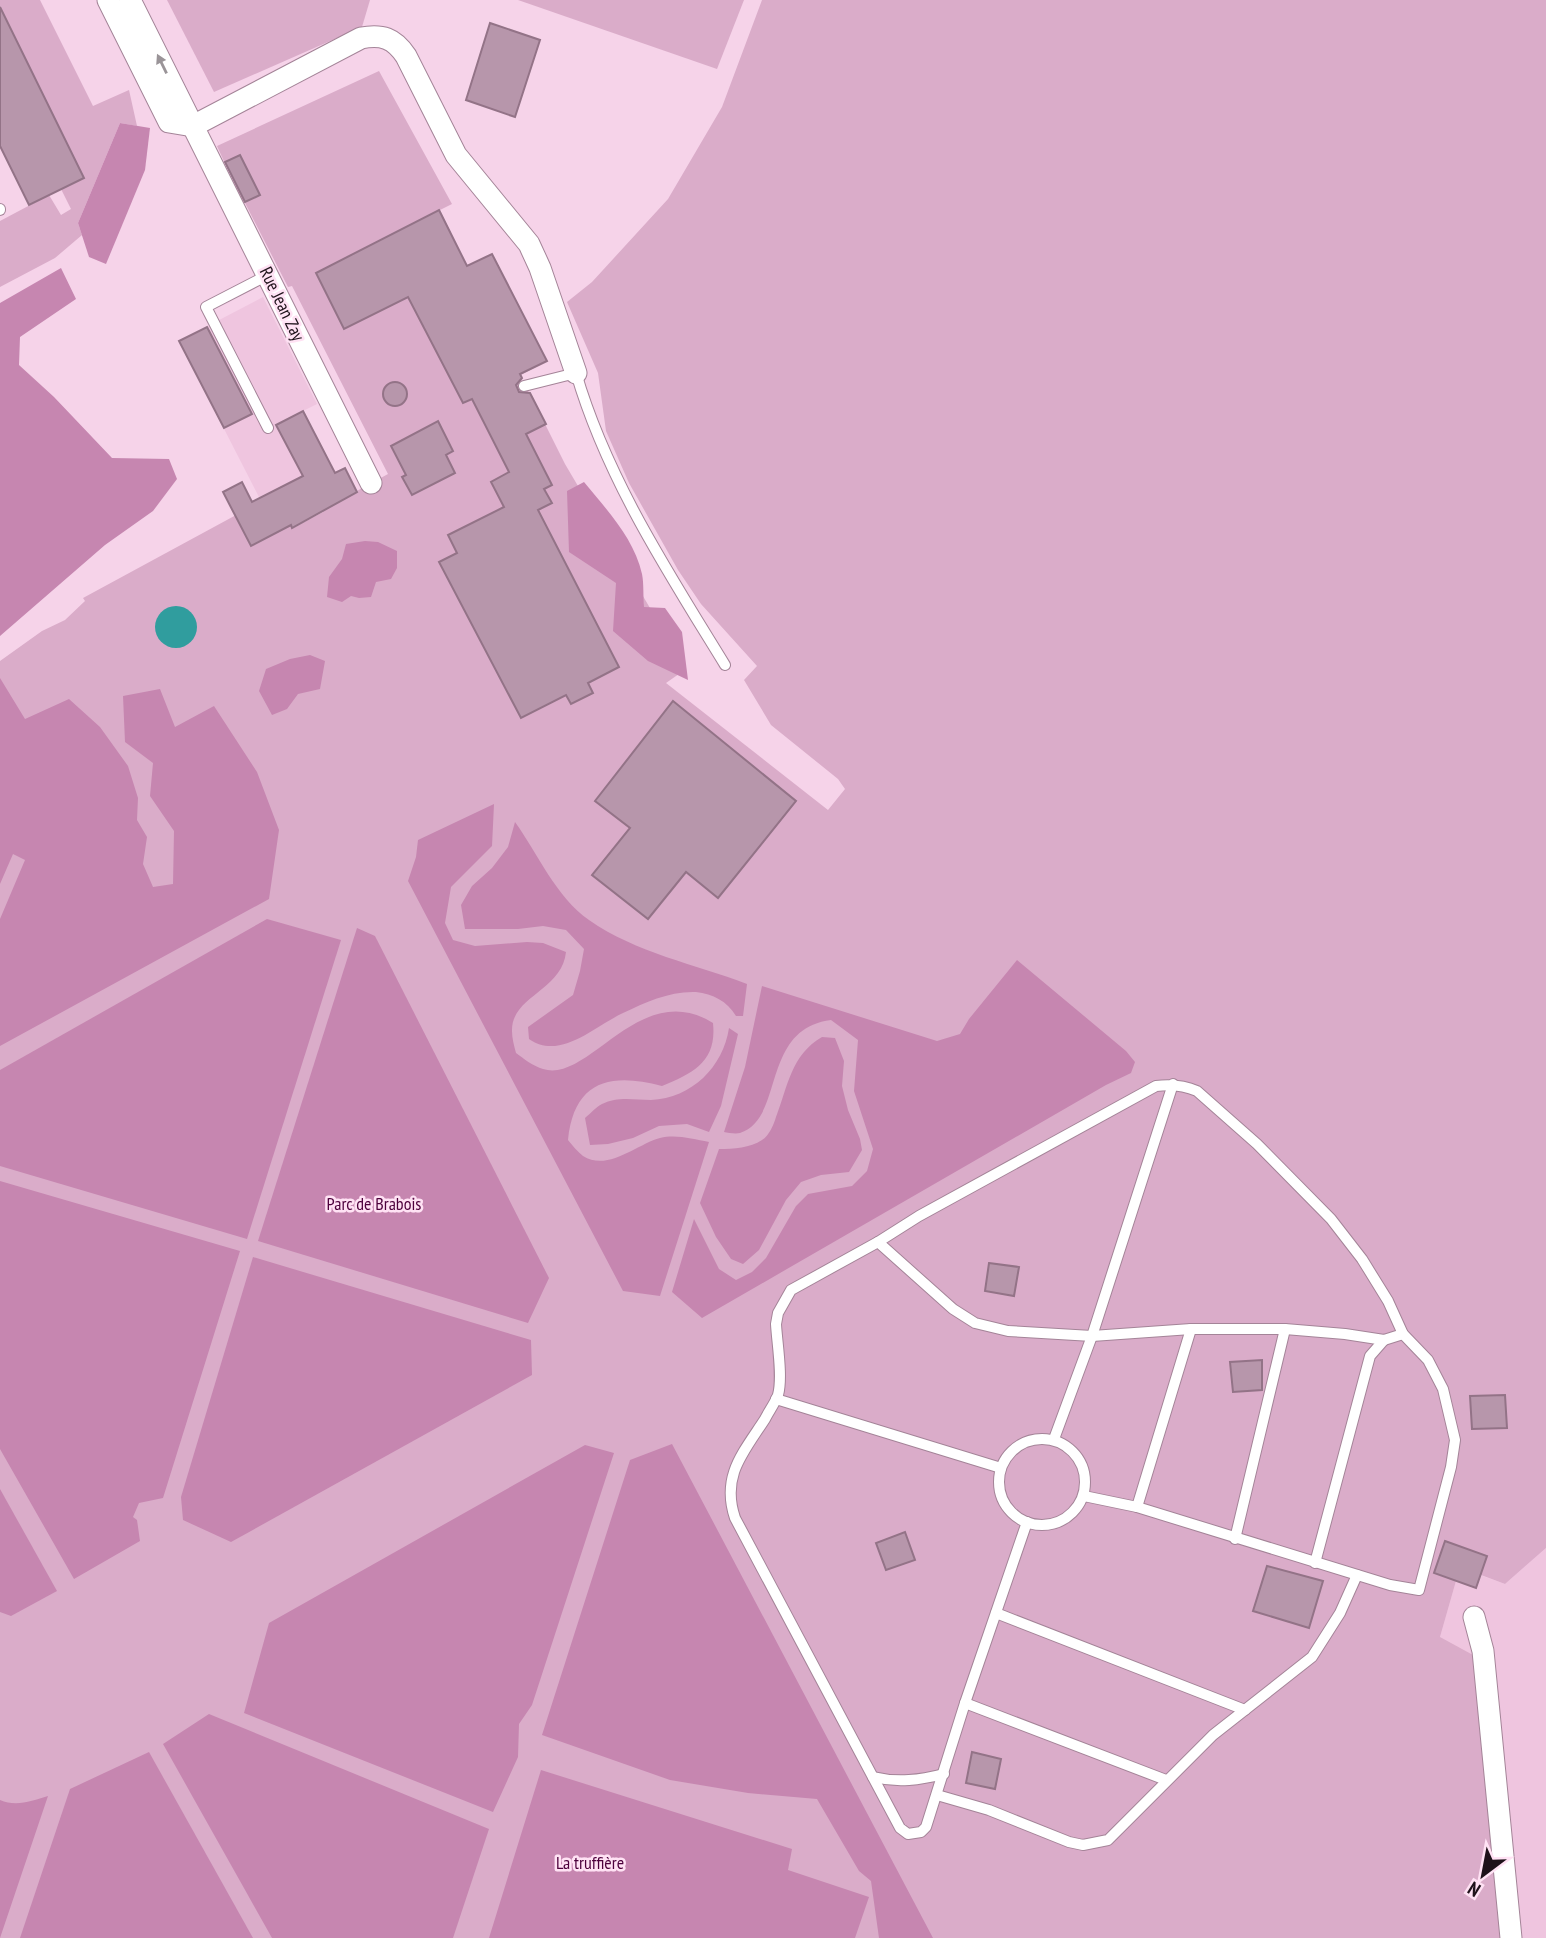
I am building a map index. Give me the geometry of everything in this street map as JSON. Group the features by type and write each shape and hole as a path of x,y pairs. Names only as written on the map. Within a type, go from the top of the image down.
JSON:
{"street":[{"path":"108,0 169,122 193,125 361,38 379,36 398,44 456,155 529,244 540,268 576,373"},
{"name":"Rue Jean Zay","path":"130,0 371,483"},
{"path":"1474,1617 1483,1651 1511,1938"}],"lane":[{"path":"268,275 206,307 268,428"},
{"path":"524,386 576,373 588,413 619,482 651,544 725,665"},
{"path":"1054,1439 1092,1336 1173,1084"},
{"path":"1027,1522 926,1827 921,1832 908,1834 900,1828 734,1518 730,1502 731,1480 737,1464 779,1391 776,1324 778,1313 791,1290 931,1209 1156,1086 1173,1084 1197,1091 1266,1152 1331,1219 1362,1259 1388,1301 1403,1334 1428,1360 1443,1389 1455,1440 1451,1467 1419,1590 1390,1585 1315,1563 1137,1507 1084,1496"},
{"path":"878,1242 953,1308 975,1323 1008,1331 1092,1336 1191,1329 1286,1329 1384,1340 1403,1334"},
{"path":"1137,1507 1191,1329"},
{"path":"1235,1539 1286,1329"},
{"path":"1315,1563 1370,1356 1384,1340"},
{"path":"776,1399 1001,1468"},
{"path":"1054,1439 1070,1447 1081,1461 1086,1478 1084,1496 1079,1506 1061,1521 1050,1525 1027,1522 1006,1506 1000,1494 1001,1468 1016,1446 1028,1440 1054,1439"},
{"path":"937,1795 989,1810 1069,1842 1083,1845 1108,1839 1213,1735 1312,1657 1340,1613 1357,1575"},
{"path":"996,1613 1245,1710"},
{"path":"965,1703 1166,1780"},
{"path":"873,1777 891,1781 944,1774"}],"shaded area":[{"path":"263,297 317,404 303,411 335,472 345,468 357,492 292,528 291,525 251,546 239,522 261,501 179,341"},
{"path":"176,606 191,612 197,627 191,642 176,648 161,642 155,627 161,612"},
{"path":"1546,1548 1546,1938 1501,1938 1440,1637 1456,1581 1480,1575 1505,1584"}],"green space":[{"path":"0,0 40,0 93,106 129,90 137,126 120,123 78,223 82,235 55,258 0,287 0,221 49,195 61,215 71,209 61,189 83,177 0,6"},
{"path":"167,0 370,0 362,27 214,92"},
{"path":"518,0 744,0 717,69"},
{"name":"Parc de Brabois","path":"762,0 1546,0 1546,1548 1505,1584 1481,1575 1476,1588 1456,1581 1440,1637 1473,1655 1501,1938 0,1938 0,661 42,631 65,620 85,601 83,598 249,508 253,515 239,523 251,546 291,525 293,528 388,474 292,286 288,287 243,203 217,146 379,71 452,204 440,210 467,266 492,254 547,361 519,376 565,464 686,669 666,683 828,810 845,789 838,779 771,725 744,680 757,666 701,604 678,570 629,483 606,431 598,373 567,302 592,282 668,199 722,107"},
{"path":"120,123 150,128 145,170 106,264 89,257 78,223"},
{"path":"61,268 76,299 20,337 19,365 54,397 112,458 169,459 177,479 153,511 105,545 0,636 0,303"},
{"path":"584,482 633,548 642,574 644,607 665,608 682,632 688,680 648,661 613,631 616,583 569,552 567,491"},
{"path":"378,542 397,551 397,568 391,579 376,582 371,597 351,596 342,602 327,597 329,577 342,559 346,544"},
{"path":"310,655 325,661 320,689 298,694 287,709 272,715 259,691 266,669 290,659"},
{"path":"0,678 25,719 69,699 100,727 128,766 138,798 137,820 147,837 143,864 153,887 173,884 174,831 150,796 153,763 125,742 123,696 160,689 175,727 214,706 257,772 279,830 269,899 0,1046 0,919 25,860 13,854 0,884"},
{"path":"494,804 492,846 451,887 445,923 453,940 475,946 543,943 566,952 556,976 519,1009 514,1019 512,1034 516,1053 539,1068 561,1069 579,1062 639,1021 662,1013 687,1012 713,1023 711,1047 707,1056 684,1076 662,1086 626,1080 611,1081 587,1093 578,1105 568,1140 583,1156 602,1161 660,1138 684,1137 709,1142 660,1296 623,1291 408,881 418,840"},
{"path":"515,822 557,887 589,920 626,941 747,984 743,1016 736,1016 724,1002 708,994 686,992 640,1005 565,1044 541,1045 529,1039 528,1027 573,995 584,949 566,930 543,926 465,929 461,905 472,886 492,868 508,847"},
{"path":"267,919 341,940 247,1239 0,1166 0,1070"},
{"name":"Parc de Brabois","path":"357,928 375,936 549,1278 528,1323 258,1241"},
{"path":"1017,960 1126,1051 1135,1062 1131,1073 702,1318 672,1292 694,1219 719,1269 736,1280 752,1272 766,1258 796,1206 808,1194 852,1186 867,1171 873,1149 854,1091 858,1040 831,1020 809,1027 793,1039 783,1056 763,1111 754,1124 740,1133 724,1132 745,1067 762,986 937,1041 960,1034"},
{"path":"729,1028 738,1034 721,1106 709,1132 687,1124 659,1126 633,1138 590,1145 585,1118 596,1108 614,1100 666,1098 692,1087 703,1078 720,1055"},
{"path":"822,1037 835,1038 844,1061 842,1086 862,1150 849,1172 821,1175 801,1182 786,1200 759,1250 743,1264 731,1259 716,1237 700,1203 719,1149 747,1146 767,1136 797,1062 812,1044"},
{"path":"0,1181 240,1251 163,1498 139,1503 133,1517 137,1520 140,1541 74,1579 0,1449"},
{"path":"253,1257 531,1340 532,1375 231,1542 183,1520 181,1497"},
{"path":"672,1444 933,1938 879,1938 871,1881 859,1871 817,1799 748,1793 670,1780 542,1735 630,1460"},
{"path":"585,1445 614,1453 532,1705 519,1724 518,1757 493,1812 244,1713 269,1623"},
{"path":"0,1489 57,1591 11,1616 0,1612"},
{"path":"209,1714 489,1829 453,1938 272,1938 163,1744"},
{"path":"149,1752 253,1938 20,1938 70,1789"},
{"name":"La truffière","path":"541,1770 792,1849 788,1870 869,1897 855,1938 489,1938"},
{"path":"48,1796 0,1938 0,1800 18,1803"}],"building":[{"path":"0,7 84,178 29,205 0,146"},
{"path":"490,23 540,40 515,117 466,100"},
{"path":"240,155 260,195 245,202 225,162"},
{"path":"439,210 467,266 492,254 547,361 520,374 522,378 516,385 519,392 530,393 546,424 526,434 552,485 544,489 552,503 538,510 619,667 588,683 593,693 571,704 566,695 521,718 439,562 457,553 448,535 504,507 491,482 509,472 472,399 463,403 408,297 344,329 316,273"},
{"path":"207,327 252,414 224,428 179,341"},
{"path":"395,382 406,389 407,394 400,405 395,406 384,399 383,394 390,383"},
{"path":"303,411 335,473 345,468 357,492 292,528 291,525 251,546 223,492 242,482 252,502 303,476 276,425"},
{"path":"438,421 453,451 446,455 455,473 412,495 402,477 406,475 391,446"},
{"path":"673,701 796,801 718,898 686,872 648,919 592,875 630,828 595,801"},
{"path":"989,1263 1019,1267 1014,1296 985,1291"},
{"path":"1262,1360 1262,1390 1233,1392 1230,1362"},
{"path":"1505,1395 1507,1428 1472,1429 1470,1396"},
{"path":"905,1532 915,1560 886,1570 876,1543"},
{"path":"1445,1541 1487,1556 1476,1588 1434,1573"},
{"path":"1267,1566 1323,1581 1309,1628 1253,1611"},
{"path":"972,1752 1001,1759 995,1789 966,1783"}]}
